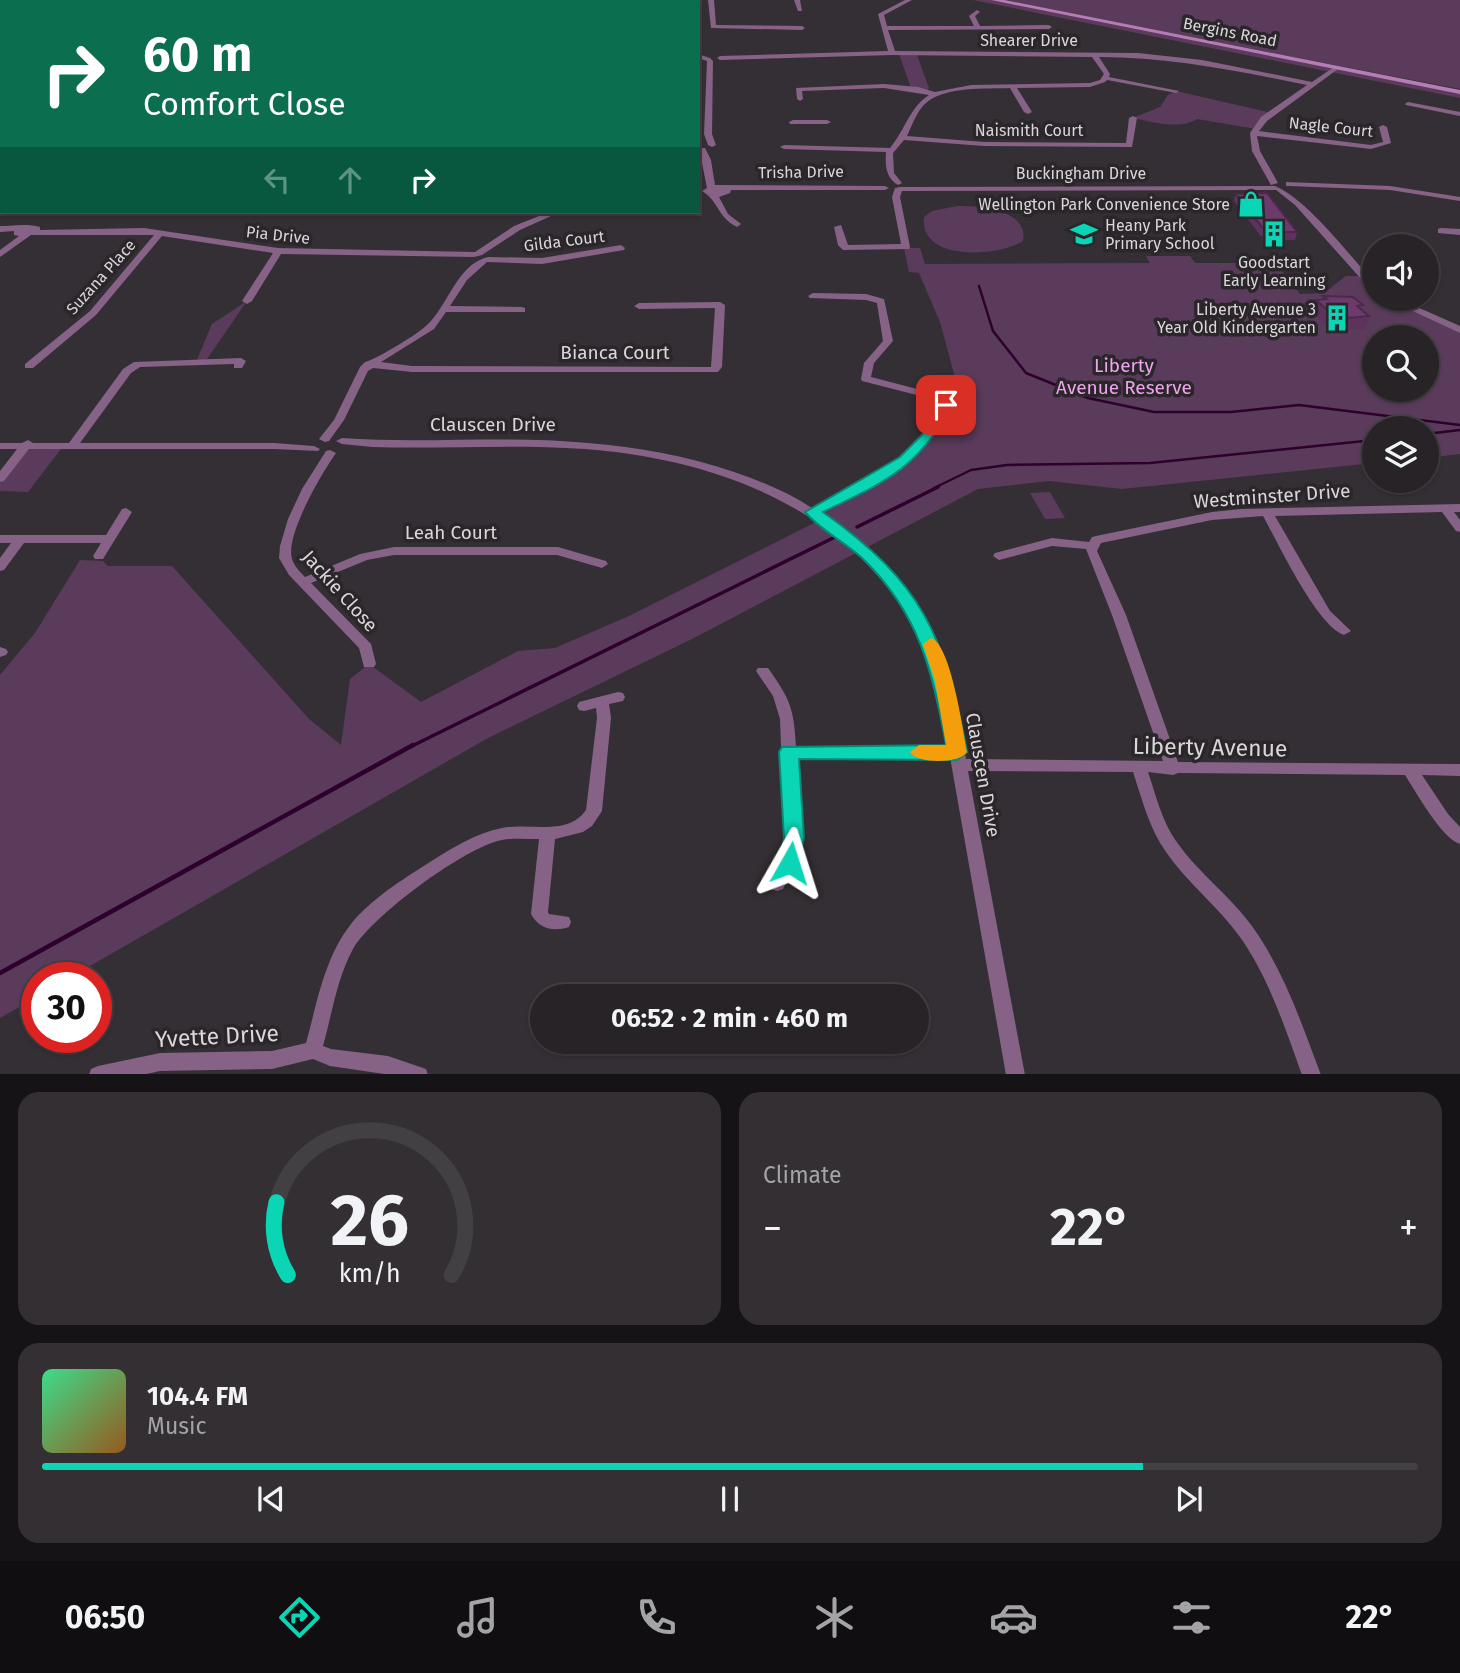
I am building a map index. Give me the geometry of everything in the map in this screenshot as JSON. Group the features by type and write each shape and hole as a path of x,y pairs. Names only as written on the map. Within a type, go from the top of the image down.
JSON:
{"main road":[{"name":"Bergins Road","path":"994,0 1460,92"}],"street":[{"path":"711,0 713,27 803,30 797,0"},
{"path":"892,53 880,16 882,12 909,0"},
{"path":"976,12 972,16 978,27"},
{"path":"885,28 1049,27"},
{"name":"Shearer Drive","path":"715,61 743,57 892,53 1094,54 1192,61 1312,85"},
{"path":"1094,54 1107,74 1106,78"},
{"path":"700,56 715,61 709,89 708,134 702,147 713,191 725,215 737,224"},
{"path":"1336,68 1264,119 1254,133 1254,149 1266,167 1362,275"},
{"path":"838,227 842,245 846,248 906,247 887,160 921,103 935,94 959,88 1082,86 1106,78 1176,91"},
{"path":"797,79 800,99"},
{"path":"798,89 897,86 935,94"},
{"path":"1013,87 1028,112"},
{"path":"700,89 709,89"},
{"path":"1415,97 1405,106 1460,114"},
{"name":"Naismith Court","path":"902,138 984,145 1129,145 1133,118"},
{"path":"793,122 827,122"},
{"path":"811,122 812,132"},
{"name":"Nagle Court","path":"1254,133 1371,147 1387,144 1382,127"},
{"path":"784,147 815,145 891,150"},
{"name":"Buckingham Drive","path":"893,187 1341,186 1404,189 1460,199"},
{"name":"Trisha Drive","path":"713,191 893,187"},
{"path":"327,448 356,381 369,364 423,333 445,309 451,294 496,241 528,222 550,214"},
{"name":"Pia Drive","path":"0,230 161,232 278,251 436,253 481,257"},
{"path":"4,251 25,231"},
{"path":"1441,231 1460,232"},
{"name":"Suzana Place","path":"29,366 93,313 161,232"},
{"name":"Gilda Court","path":"481,257 542,261 621,248"},
{"path":"247,301 278,251"},
{"path":"813,296 866,297 881,301 889,337 886,345 871,360 864,374 866,379 940,398 946,408 928,438 906,460 869,484 813,512"},
{"name":"Bianca Court","path":"369,364 412,369 714,370 717,367 720,305 639,306"},
{"path":"445,309 522,310"},
{"path":"1418,311 1460,330"},
{"path":"72,446 127,371 138,364 241,361"},
{"path":"0,479 28,443"},
{"name":"Clauscen Drive","path":"0,446 28,443 72,446 327,448 381,445 554,445 634,451 722,472 787,498 813,512 855,542 880,566 914,610 941,672 1016,1074"},
{"name":"Jackie Close","path":"327,448 285,547 285,558 303,582 366,647 369,664"},
{"path":"1445,508 1460,528"},
{"name":"Westminster Drive","path":"999,556 1052,542 1091,546 1104,536 1185,521 1267,513 1460,508"},
{"path":"99,556 126,512"},
{"path":"1267,513 1325,614 1344,631"},
{"path":"0,539 109,539"},
{"path":"0,567 20,539"},
{"path":"1091,546 1119,615 1173,769"},
{"name":"Leah Court","path":"303,582 355,560 394,551 558,551 602,564"},
{"path":"762,671 783,703 789,752 793,850 777,884"},
{"path":"313,1050 339,960 356,930 376,909 490,836 548,833 577,828 592,816 604,718 610,700 584,706"},
{"name":"Liberty Avenue","path":"789,752 1173,769 1460,770"},
{"path":"1139,768 1158,821 1172,847 1235,916 1261,955 1280,990 1312,1074"},
{"path":"1410,771 1442,818 1460,838"},
{"path":"548,833 539,914 545,921 563,922"},
{"name":"Yvette Drive","path":"99,1074 160,1062 272,1060 313,1050 330,1057 388,1065 419,1074"}],"green space":[{"path":"973,0 1460,0 1460,89 1185,36 1460,92 1460,98"},
{"path":"899,54 917,55 929,88 927,91 911,88"},
{"path":"1176,91 1272,113 1256,129 1197,119 1175,125 1133,118 1160,107 1168,95"},
{"path":"957,206 989,209 1010,216 1023,230 1023,241 997,250 980,252 947,249 934,242 926,232 924,217 932,211"},
{"name":"Liberty Avenue Reserve","path":"904,248 920,248 925,264 1150,263 1146,256 1190,256 1195,263 1276,263 1300,294 1324,293 1346,276 1361,276 1362,311 1418,311 1460,330 1460,454 1439,456 1439,416 1362,416 1362,464 1122,489 1049,481 978,489 692,639 488,738 97,962 21,962 21,1006 0,1018 0,675 35,633 80,560 103,561 108,566 172,566 309,719 341,745 350,679 369,664 421,702 518,651 555,648 629,616 822,519 813,512 883,476 960,396 940,322 919,273 909,272"},
{"path":"247,301 205,362 196,362 212,324"},
{"path":"28,443 64,445 28,492 0,491 0,479"},
{"path":"1050,492 1065,518 1045,519 1030,493"}],"building":[{"path":"1267,193 1297,232 1271,232 1262,227 1235,194"},
{"path":"1323,296 1353,297 1362,304 1357,306 1369,316 1349,318 1344,314 1333,315 1316,300 1327,299"}],"waterway":[{"path":"979,286 993,331 1026,373 1088,398 1154,412 1231,412 1299,405 1460,425"},
{"path":"1439,432 1460,430"},
{"path":"934,488 971,470 1007,465 1150,463 1362,441"},
{"path":"857,527 938,487"},
{"path":"410,747 835,537"},
{"path":"0,973 413,745"}],"slow traffic":[{"path":"919,752 957,752 944,681 931,644"}],"place":[{"name":"Wellington Park Convenience Store","path":"1251,204"},
{"name":"Heany Park Primary School","path":"1084,234"},
{"name":"Goodstart Early Learning","path":"1274,234"},
{"name":"Liberty Avenue 3 Year Old Kindergarten","path":"1337,318"}],"route":[{"path":"790,863 794,838 789,752 957,752 939,663 914,610 880,566 855,542 813,512 869,484 906,460 928,438 946,405"}]}
